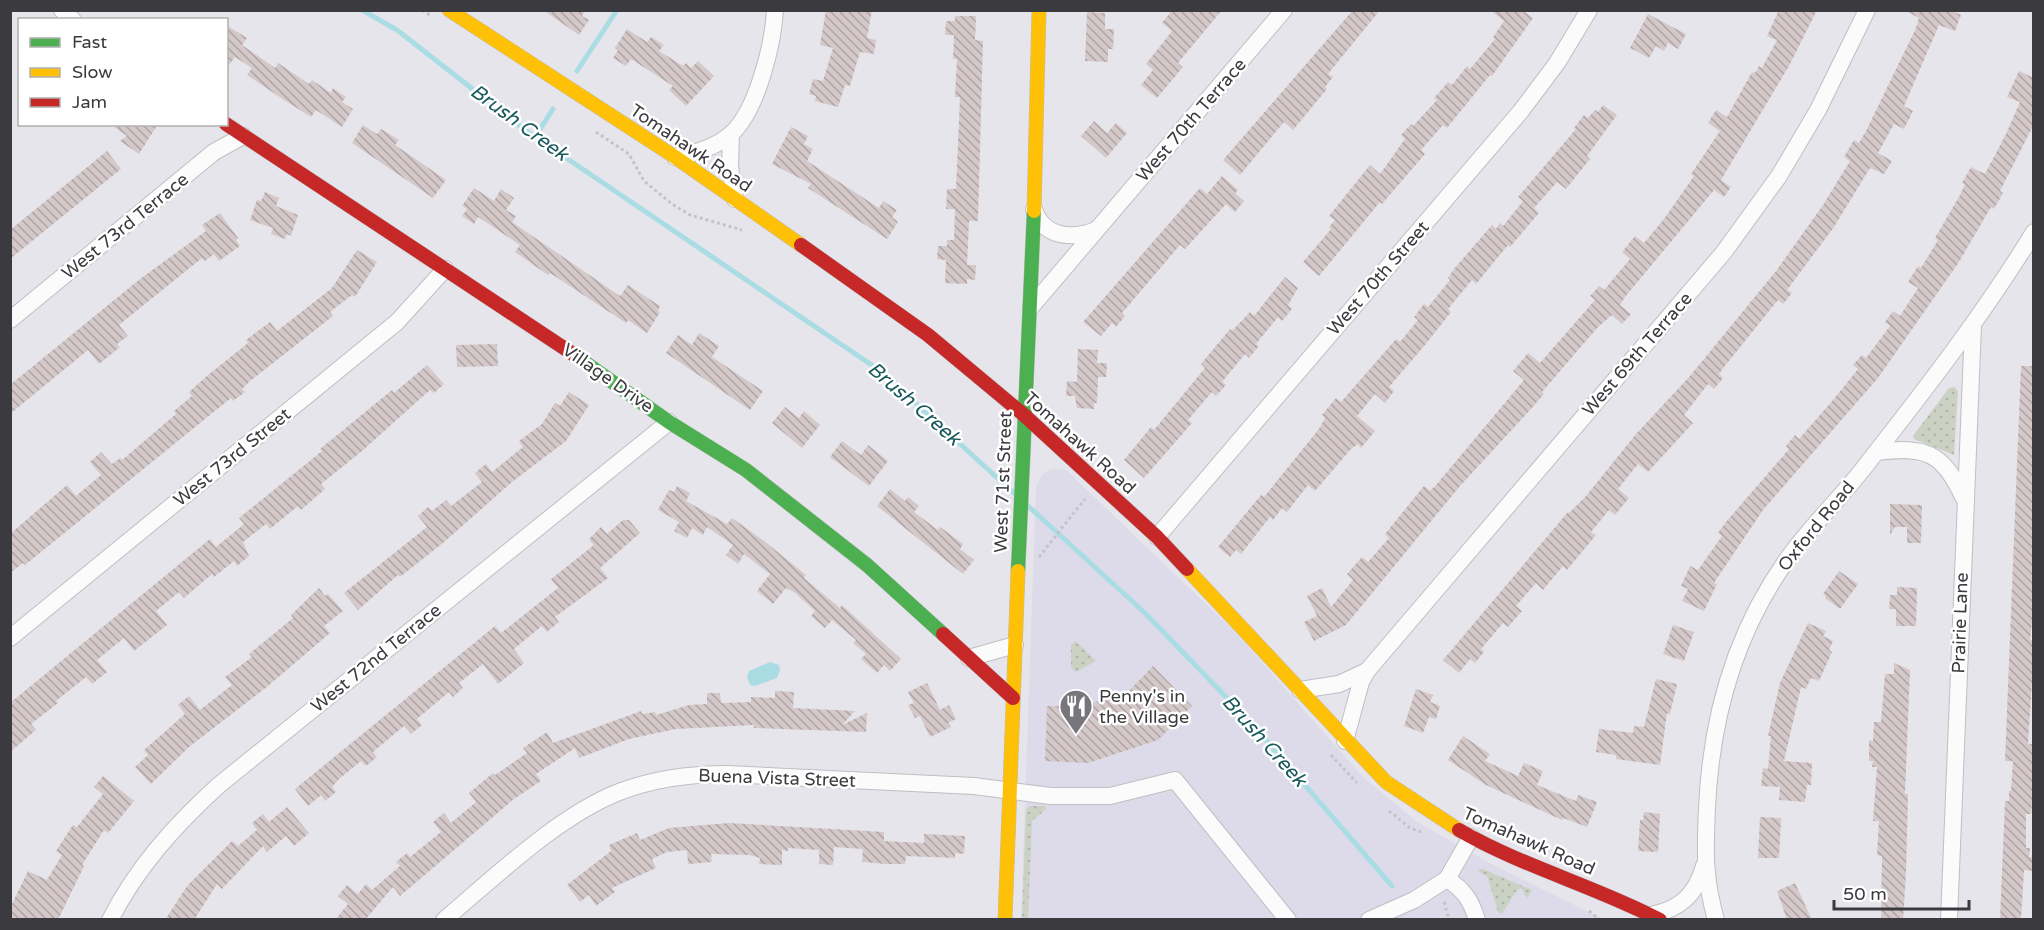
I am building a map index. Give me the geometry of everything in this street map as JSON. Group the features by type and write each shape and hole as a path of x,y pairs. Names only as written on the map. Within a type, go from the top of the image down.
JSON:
{"street":[{"name":"Tomahawk Road","path":"449,10 466,16 735,199 928,335 1024,415 1157,537 1345,741 1386,782 1430,814 1471,837 1655,917"},
{"path":"675,158 691,155 731,134 751,104 761,77 774,28 775,10"},
{"name":"West 71st Street","path":"1005,920 1019,527 1031,307 1039,10"},
{"name":"West 70th Terrace","path":"1031,307 1284,10"},
{"name":"West 70th Street","path":"1157,537 1521,111 1557,63 1589,10"},
{"name":"West 69th Terrace","path":"1345,741 1361,682 1367,671 1724,252 1779,176 1818,110 1867,10"},
{"name":"Village Drive","path":"228,125 630,392 669,422 746,470 806,514 867,565 1013,698"},
{"path":"731,134 730,167 735,199"},
{"name":"West 73rd Terrace","path":"10,320 214,152 243,136"},
{"path":"1034,208 1042,225 1052,232 1072,236 1097,229"},
{"name":"Oxford Road","path":"1655,917 1686,901 1700,883 1704,865 1709,762 1722,694 1738,647 1767,589 1787,559 1877,452 1973,326 2034,232"},
{"name":"West 73rd Street","path":"10,638 397,322 445,269"},
{"name":"Prairie Lane","path":"1949,920 1973,326"},
{"name":"West 72nd Terrace","path":"110,920 122,895 150,856 183,818 219,785 669,422"},
{"path":"1877,452 1902,449 1933,455 1953,475 1965,500"},
{"path":"969,658 1015,645"},
{"name":"West 69th Terrace","path":"1300,690 1339,684 1367,671"},
{"name":"Buena Vista Street","path":"444,920 565,822 608,797 643,784 697,774 974,786 1050,796 1110,796 1175,780 1287,920"},
{"path":"1369,920 1413,900 1447,879 1471,837"},
{"name":"Oxford Road","path":"1704,865 1716,920"},
{"path":"1447,879 1461,888 1468,896 1477,920"}],"path":[{"path":"422,10 436,20"},
{"path":"592,129 629,154 644,181 672,204 690,214 744,231"},
{"path":"1044,549 1089,495"},
{"path":"1442,898 1449,920"}],"shaded area":[{"path":"1954,387 1958,391 1954,455 1914,439 1913,436 1949,388"},
{"path":"1052,469 1066,470 1233,630 1363,777 1417,822 1497,867 1603,919 1021,920 1036,487 1042,474"},
{"path":"1076,641 1096,661 1076,672 1071,667 1071,644"},
{"path":"1030,806 1045,806 1046,809 1032,821 1028,919 1022,919 1026,810"},
{"path":"1479,869 1532,890 1527,898 1521,888 1517,890 1502,914 1498,912 1487,876 1478,871"}],"water":[{"path":"770,662 779,665 777,678 755,686 750,685 747,677 749,671"}],"building":[{"path":"543,10 585,10 582,16 589,20 579,35"},
{"path":"826,10 872,10 867,38 876,40 874,54 860,52 850,86 845,85 838,107 815,101 816,96 809,94 813,79 823,81 833,48 820,45"},
{"path":"1172,10 1222,10 1178,63 1183,67 1157,98 1141,85 1153,70 1146,64 1172,31 1162,23"},
{"path":"1353,10 1380,10 1328,74 1333,77 1325,87 1327,89 1293,130 1284,122 1240,175 1223,160"},
{"path":"1490,10 1522,10 1533,18 1492,76 1490,75 1447,128 1443,125 1421,150 1425,154 1382,204 1380,202 1319,276 1303,262 1331,229 1329,227 1335,220 1329,216 1370,165 1380,174 1405,139 1401,135 1411,124 1413,126 1437,100 1434,98 1448,82 1452,85 1467,66 1470,69 1495,39 1493,37 1504,21"},
{"path":"1779,10 1817,10 1789,66 1721,180 1731,187 1724,197 1714,190 1625,297 1620,305 1631,314 1622,324 1612,315 1598,327 1542,392 1544,394 1531,409 1460,486 1346,625 1314,641 1304,622 1317,616 1307,596 1322,588 1331,607 1353,580 1347,574 1362,557 1368,562 1389,538 1385,534 1424,486 1430,491 1436,485 1524,380 1513,371 1528,353 1540,363 1595,300 1590,296 1599,286 1604,290 1630,259 1622,252 1635,236 1644,243 1664,219 1694,176 1691,174 1720,131 1708,123 1716,110 1727,117 1752,72 1755,73 1759,66 1762,68 1777,40 1767,36"},
{"path":"1904,10 1950,10 1961,15 1955,31 1939,25 1904,106 1913,111 1904,129 1894,124 1878,153 1892,161 1884,174 1870,168 1834,227 1787,290 1792,293 1783,304 1778,300 1719,374 1723,378 1714,389 1708,384 1684,415 1693,423 1648,472 1638,464 1618,489 1629,498 1615,515 1609,510 1591,532 1596,535 1567,570 1563,566 1543,590 1536,583 1516,606 1522,611 1508,627 1503,623 1481,649 1484,652 1475,663 1470,659 1459,673 1443,660 1568,512 1586,496 1636,434 1690,376 1776,271 1823,205 1850,161 1844,157 1854,140 1859,143 1866,131 1916,28 1919,18"},
{"path":"1087,12 1105,13 1105,29 1114,29 1113,49 1108,49 1108,62 1085,61"},
{"path":"1648,14 1686,34 1678,49 1668,43 1664,51 1656,46 1649,58 1630,48"},
{"path":"955,16 976,16 975,40 983,41 978,221 969,221 967,265 976,265 975,280 967,279 967,284 945,283 946,260 937,259 938,246 947,246 947,240 954,240 955,209 946,209 947,189 956,189 960,97 955,97 957,59 953,59 954,35 945,35 946,21 955,21"},
{"path":"228,26 247,38 242,45 275,68 278,63 309,84 312,80 331,93 333,88 346,97 342,102 353,109 342,127 316,110 311,117 247,75 252,68 235,57 228,66"},
{"path":"627,29 647,42 651,37 664,45 659,51 683,66 686,63 691,68 698,61 714,76 686,106 669,90 673,86 631,59 626,66 613,58 618,50 615,48"},
{"path":"2019,71 2032,77 2034,74 2034,124 2000,191 2003,193 1994,209 1991,207 1959,262 1878,378 1763,510 1714,583 1717,584 1704,611 1682,601 1688,589 1681,586 1690,566 1698,570 1722,536 1718,533 1726,522 1789,449 1786,446 1795,435 1799,439 1833,400 1858,369 1853,365 1862,355 1866,358 1890,326 1885,322 1893,311 1900,316 1918,288 1908,282 1918,266 1921,268 1938,240 1935,238 1960,195 1965,184 1962,183 1971,167 1985,174 2006,134 2020,102 2007,97"},
{"path":"1603,105 1617,115 1587,156 1590,159 1566,189 1557,182 1534,208 1539,213 1510,247 1508,245 1476,284 1472,280 1448,309 1451,312 1389,387 1394,391 1385,403 1375,394 1357,416 1375,431 1361,448 1358,444 1351,449 1315,491 1308,485 1287,512 1282,508 1273,520 1270,517 1241,554 1236,550 1230,557 1218,547 1261,495 1264,497 1319,429 1325,418 1322,415 1336,398 1341,402 1396,339 1400,342 1418,320 1414,317 1424,304 1428,307 1450,280 1448,278 1454,269 1492,225 1496,229 1500,223 1503,226 1523,201 1518,197 1576,129 1574,128 1584,115 1588,118 1595,110 1598,112"},
{"path":"1094,121 1107,133 1116,123 1127,133 1106,158 1081,136"},
{"path":"363,125 377,134 381,129 399,140 395,145 446,180 433,198 352,143"},
{"path":"113,126 157,126 139,154 120,141 127,136"},
{"path":"791,127 808,136 804,144 813,149 807,161 879,208 883,201 897,210 892,217 898,222 887,239 808,188 811,184 772,164"},
{"path":"107,151 121,169 10,259 10,230"},
{"path":"1222,176 1238,190 1235,193 1244,201 1235,212 1226,204 1185,249 1180,245 1122,313 1125,316 1116,327 1112,323 1101,336 1083,322 1200,188 1207,194"},
{"path":"474,188 494,201 501,189 514,198 506,210 516,216 512,222 620,296 628,285 660,306 658,311 660,312 647,333 628,320 626,323 550,273 548,275 515,252 520,245 478,217 474,224 462,216 467,209 462,206"},
{"path":"265,192 279,198 276,206 298,215 291,236 287,234 285,239 271,234 273,228 250,220 257,200 261,201"},
{"path":"220,213 238,238 236,240 240,246 219,261 214,254 205,261 202,258 119,325 128,336 117,344 120,347 99,364 88,350 10,414 10,385 140,279 206,231 202,225"},
{"path":"357,250 377,262 355,297 352,295 330,312 333,316 249,382 242,389 245,392 233,401 231,398 25,565 23,563 10,573 10,534 67,485 76,496 101,475 90,462 101,452 112,464 120,458 122,460 176,414 174,411 192,396 189,392 248,343 246,340 270,322 277,331 332,288"},
{"path":"1285,277 1298,288 1288,305 1292,309 1282,321 1278,317 1256,344 1259,346 1249,358 1245,354 1222,382 1226,385 1216,396 1212,392 1188,420 1192,423 1144,478 1124,460 1151,427 1154,430 1205,368 1201,364 1230,329 1232,331 1250,312 1254,316"},
{"path":"699,333 719,346 712,357 763,391 750,410 666,353 678,335 692,345"},
{"path":"497,344 498,366 457,367 456,345"},
{"path":"1078,349 1098,350 1097,363 1107,363 1106,377 1098,377 1097,403 1094,403 1094,409 1077,408 1075,396 1066,396 1067,381 1077,382"},
{"path":"427,365 444,384 434,393 430,390 321,484 325,489 301,510 298,506 270,529 266,524 243,542 249,556 237,566 234,561 214,577 212,574 184,598 179,592 156,611 167,625 134,651 124,638 97,660 107,672 92,684 86,677 56,701 58,703 31,724 36,730 10,752 10,703 210,539 216,547 244,524 239,518 322,451 320,449 392,390 394,393"},
{"path":"2021,366 2034,366 2034,604 2030,640 2034,640 2034,648 2028,744 2034,744 2034,778 2031,814 2026,814 2026,848 2030,848 2029,857 2034,857 2034,871 2024,870 2021,920 2000,920 2005,801 2009,801 2009,791 2011,791 2013,761 2005,761"},
{"path":"569,392 589,405 566,441 512,482 443,543 400,577 398,575 358,610 344,593 427,527 418,516 428,507 432,511 446,500 451,506 482,482 475,473 486,464 492,472 523,447 519,441 542,424 555,403 560,406"},
{"path":"785,407 799,418 804,411 820,425 802,448 772,423"},
{"path":"842,441 861,455 868,445 888,461 869,486 830,457"},
{"path":"677,486 690,493 686,501 727,524 732,518 764,541 806,575 804,578 840,608 842,605 901,659 890,671 884,665 877,673 861,659 866,654 853,643 856,640 832,620 825,628 811,616 815,611 794,592 786,588 773,604 757,591 770,574 744,554 738,564 726,555 733,545 707,527 703,535 692,528 687,538 674,531 679,522 658,510 669,490 674,492"},
{"path":"890,489 905,501 908,497 919,506 914,512 938,530 940,527 963,544 960,549 974,560 963,574 877,506"},
{"path":"1890,504 1922,505 1921,543 1907,543 1907,527 1895,527 1890,535"},
{"path":"623,520 629,520 640,533 600,568 608,578 555,617 559,622 547,632 542,626 514,649 524,663 498,684 483,664 459,683 463,688 453,697 449,692 417,719 422,725 411,734 404,726 373,752 377,757 366,766 361,761 339,779 332,787 336,792 325,801 321,795 308,806 295,789 495,626 501,633 558,588 551,579 594,545 589,539 601,527 607,534"},
{"path":"1839,571 1858,584 1840,609 1823,594"},
{"path":"1897,587 1917,588 1916,626 1896,626 1896,609 1889,609 1890,595 1897,595"},
{"path":"319,588 325,596 328,594 343,611 324,626 330,633 268,686 189,747 151,784 135,767 148,755 144,750 185,714 178,705 189,696 200,710 232,685 225,677 252,657 249,654 293,618 291,615"},
{"path":"1808,623 1826,631 1823,636 1833,641 1829,650 1832,652 1819,681 1811,678 1806,689 1801,687 1784,761 1812,763 1811,785 1807,785 1805,802 1779,800 1780,787 1761,786 1763,768 1768,769 1771,736 1768,736 1780,683"},
{"path":"1673,625 1694,632 1684,661 1663,654"},
{"path":"1894,663 1910,670 1905,794 1908,794 1906,873 1903,920 1881,920 1882,856 1877,855 1879,821 1873,821 1877,767 1872,767 1873,761 1869,761 1869,740 1873,741 1874,722 1881,722 1885,674 1894,674"},
{"path":"1153,666 1192,706 1158,740 1088,763 1045,761 1047,706 1082,706 1128,692"},
{"path":"1656,679 1677,684 1670,714 1667,713 1660,765 1616,759 1616,755 1596,752 1599,729 1633,733 1634,726 1644,727"},
{"path":"927,683 940,710 949,705 956,719 948,723 951,727 930,737 920,716 915,718 908,705 914,703 908,692"},
{"path":"1416,689 1433,695 1430,702 1440,706 1436,719 1429,717 1423,733 1404,726"},
{"path":"775,691 794,692 793,708 855,711 842,725 867,713 866,732 754,728 754,725 676,729 629,739 579,758 575,748 536,774 541,781 514,799 400,896 393,887 365,920 335,920 348,904 338,896 347,885 358,894 366,884 372,890 400,866 396,862 407,853 410,857 441,832 433,822 444,813 451,823 476,802 469,793 493,773 495,775 527,753 523,748 547,732 553,743 641,711 642,714 655,712 656,715 689,705 707,704 707,693 720,693 721,703 751,702 751,697 775,698"},
{"path":"1463,736 1490,754 1485,761 1518,776 1524,763 1543,771 1537,785 1576,801 1578,795 1597,802 1587,827 1563,818 1562,820 1486,785 1448,760"},
{"path":"103,776 134,801 108,833 104,830 82,865 84,866 58,920 10,920 10,908 28,871 47,880 62,855 56,851 73,825 77,827 103,794 94,787"},
{"path":"287,807 309,833 294,846 286,836 267,852 263,846 222,889 217,884 194,920 165,920 187,886 232,841 238,846 257,830 252,823 263,814 269,822"},
{"path":"1644,812 1660,814 1658,852 1638,851 1640,820 1643,820"},
{"path":"1760,817 1781,818 1779,858 1758,858"},
{"path":"729,823 884,832 884,841 924,843 924,834 965,836 964,854 955,853 955,858 906,856 905,864 886,864 862,862 863,849 834,847 833,865 819,864 819,850 788,848 788,851 782,850 782,865 759,864 760,858 750,855 711,854 712,862 688,864 687,850 667,852 652,859 656,868 612,888 615,892 596,906 589,895 580,902 567,885 611,851 609,845 637,833 640,840 669,828"},
{"path":"1795,883 1812,920 1787,920 1777,891"}],"waterway":[{"name":"Brush Creek","path":"362,10 397,30 525,130 879,370 1015,494"},
{"path":"577,71 617,10"},
{"path":"535,137 553,109"},
{"name":"Brush Creek","path":"1026,504 1145,613 1254,726 1392,886"}],"traffic: fast":[{"path":"1018,571 1034,211"},
{"path":"573,354 669,422 746,470 867,565 943,634"}],"traffic: slow":[{"path":"449,10 675,157 801,245"},
{"path":"1034,211 1039,10"},
{"path":"1187,569 1386,782 1459,830"},
{"path":"1005,920 1018,571"}],"traffic: jam":[{"path":"228,125 573,354"},
{"path":"801,245 928,335 1024,415 1157,537 1187,569"},
{"path":"943,634 1013,698"},
{"path":"1459,830 1508,855 1660,920"}],"place":[{"name":"Penny's in the Village","path":"1076,735"}]}
